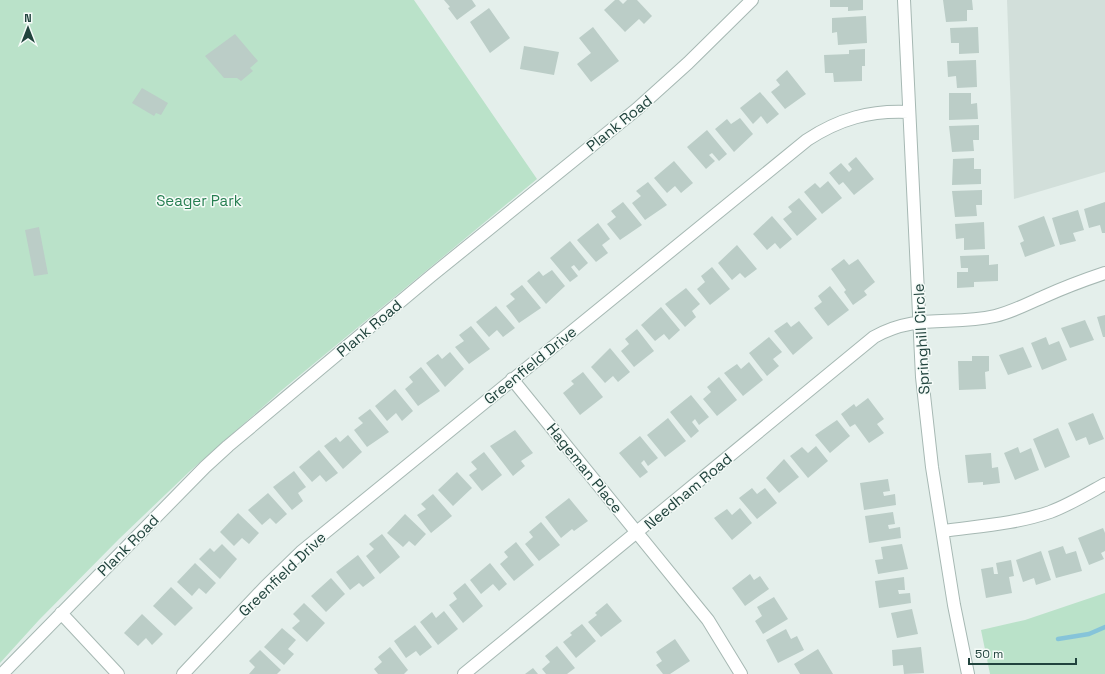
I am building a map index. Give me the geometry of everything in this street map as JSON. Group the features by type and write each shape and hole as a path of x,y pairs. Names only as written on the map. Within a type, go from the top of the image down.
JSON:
{"street":[{"name":"Plank Road","path":"2,674 228,446 431,276 637,110 688,64 752,0"},
{"name":"Springhill Circle","path":"904,0 922,377 927,422 954,605 968,674"},
{"name":"Greenfield Drive","path":"183,674 265,587 301,552 807,140 822,130 848,118 876,112 909,112"},
{"name":"Needham Road","path":"464,674 638,533 874,338 888,329 920,321 996,316 1014,310 1076,283 1105,273"},
{"name":"Hageman Place","path":"512,379 708,620 741,674"},
{"path":"943,531 1009,523 1030,518 1050,511 1105,484"},
{"path":"61,613 118,674"}],"shaded area":[{"path":"1007,0 1105,0 1105,172 1014,199"}],"green space":[{"name":"Seager Park","path":"0,0 414,0 537,179 282,390 190,471 119,539 39,620 0,663"},
{"path":"1105,593 1105,674 990,674 981,630 1025,620"}],"building":[{"path":"444,0 472,0 476,6 457,20 448,8 450,7"},
{"path":"615,0 619,0 623,4 627,0 637,0 652,16 644,24 639,19 625,32 604,10"},
{"path":"830,0 863,0 863,10 848,11 848,7 830,7"},
{"path":"943,0 972,0 973,10 967,10 967,21 946,22"},
{"path":"489,8 510,38 490,53 470,22"},
{"path":"866,16 867,43 838,45 837,32 832,33 832,18"},
{"path":"593,27 619,61 591,82 577,64 591,53 579,38"},
{"path":"978,27 979,53 959,54 959,43 951,43 950,28"},
{"path":"235,34 258,61 250,68 253,71 241,81 237,78 224,78 205,56"},
{"path":"524,46 559,52 554,75 520,69"},
{"path":"865,49 865,66 862,66 862,81 834,82 833,73 825,73 824,55 849,54 849,50"},
{"path":"976,60 977,87 957,88 956,76 948,77 947,61"},
{"path":"787,70 806,94 785,109 771,92 780,85 776,80"},
{"path":"142,88 168,103 161,115 156,113 154,116 132,103"},
{"path":"760,92 779,114 767,124 761,116 753,124 740,108"},
{"path":"949,93 971,93 971,104 977,103 978,119 949,120"},
{"path":"740,118 753,134 734,152 715,129 727,119 731,124"},
{"path":"979,125 979,140 973,140 974,151 952,152 949,126"},
{"path":"707,130 727,154 719,161 712,153 709,155 715,161 706,169 687,147"},
{"path":"856,157 874,179 854,195 843,182 839,185 829,173 841,163 849,172 852,169 848,164"},
{"path":"974,158 974,169 981,169 981,184 952,185 953,159"},
{"path":"674,161 693,183 681,193 675,186 667,193 654,178"},
{"path":"828,181 842,198 822,214 804,192 815,183 820,188"},
{"path":"648,182 667,205 645,220 632,203 641,196 636,191"},
{"path":"982,190 982,205 976,205 977,216 955,217 952,191"},
{"path":"799,198 817,219 797,236 783,219 792,212 788,207"},
{"path":"623,202 642,225 620,240 607,224 616,217 611,211"},
{"path":"1105,202 1105,233 1102,233 1100,225 1089,228 1084,209"},
{"path":"1078,210 1084,230 1073,233 1076,241 1060,245 1052,218"},
{"path":"772,216 792,239 780,249 775,243 767,250 753,234"},
{"path":"1044,216 1055,246 1025,257 1020,243 1024,241 1018,226"},
{"path":"984,222 985,249 964,250 964,238 956,239 955,224"},
{"path":"598,223 610,239 602,245 608,253 596,262 577,240"},
{"path":"39,227 48,274 34,276 25,230"},
{"path":"570,241 588,263 579,271 574,265 571,267 578,276 570,282 550,258"},
{"path":"737,245 757,269 745,278 740,273 732,280 718,263"},
{"path":"989,255 989,265 998,264 998,281 974,282 974,287 957,288 957,272 968,272 968,268 961,268 960,256"},
{"path":"844,259 849,265 858,259 875,282 864,291 867,295 853,305 844,292 846,290 831,269"},
{"path":"712,267 730,289 710,305 697,289 705,282 701,276"},
{"path":"552,270 565,286 546,304 527,281 539,271 543,276"},
{"path":"522,285 541,308 519,323 506,306 515,299 510,294"},
{"path":"830,286 849,310 828,326 814,308 822,302 818,296"},
{"path":"686,288 700,304 692,311 696,317 685,327 665,304"},
{"path":"496,306 515,328 503,337 497,330 489,337 476,322"},
{"path":"661,307 680,330 669,340 664,334 655,341 641,325"},
{"path":"1105,315 1105,337 1103,337 1097,317"},
{"path":"1085,320 1094,340 1070,348 1061,328"},
{"path":"799,321 813,338 793,355 774,331 787,322 791,327"},
{"path":"471,326 490,349 469,364 455,347 464,341 459,335"},
{"path":"637,329 654,351 634,367 621,351 629,344 625,339"},
{"path":"769,337 782,352 773,359 779,366 767,376 749,353"},
{"path":"1046,337 1049,345 1059,341 1067,360 1042,370 1031,343"},
{"path":"1023,347 1032,367 1008,375 999,355"},
{"path":"610,348 630,372 618,382 613,376 605,383 591,367"},
{"path":"450,352 464,369 445,387 426,363 438,354 442,359"},
{"path":"972,356 989,356 989,371 985,372 986,389 959,390 958,361 972,361"},
{"path":"749,362 763,380 743,396 724,373 737,364 741,369"},
{"path":"421,367 440,391 418,406 405,389 413,382 409,377"},
{"path":"583,372 603,397 580,415 563,393 574,384 571,381"},
{"path":"719,377 737,400 717,416 703,399 711,392 707,387"},
{"path":"395,389 413,411 402,421 396,413 387,421 375,406"},
{"path":"691,395 709,417 699,425 695,419 692,422 699,431 691,438 670,412"},
{"path":"868,398 884,419 877,424 884,433 869,443 855,424 850,427 841,414 854,404 856,407"},
{"path":"370,409 389,432 367,447 354,430 363,423 358,418"},
{"path":"1093,413 1104,439 1089,445 1086,437 1076,441 1068,423"},
{"path":"668,418 686,441 665,457 647,435"},
{"path":"837,420 850,436 830,453 815,435"},
{"path":"1058,428 1070,457 1045,468 1033,439"},
{"path":"515,430 533,453 521,461 525,466 513,476 490,446"},
{"path":"348,435 362,452 343,469 324,446 336,437 340,442"},
{"path":"640,436 658,458 648,466 644,460 641,463 648,472 640,478 619,453"},
{"path":"816,446 828,461 808,478 790,456 802,447 808,453"},
{"path":"1018,447 1020,453 1031,448 1039,470 1015,480 1004,453"},
{"path":"319,450 338,473 326,482 320,475 312,482 299,467"},
{"path":"484,452 502,475 482,491 469,475 477,469 471,462"},
{"path":"991,453 992,468 998,467 1000,483 983,485 983,482 968,483 965,455"},
{"path":"784,459 799,477 779,493 766,478"},
{"path":"294,471 306,487 298,493 303,501 292,510 273,487"},
{"path":"457,472 472,488 453,506 438,490"},
{"path":"888,479 890,491 883,492 884,496 895,494 896,505 864,510 860,483"},
{"path":"752,488 757,494 765,488 777,503 757,519 739,498"},
{"path":"268,493 287,514 276,524 270,518 262,525 248,510"},
{"path":"433,494 452,516 431,533 417,515 426,509 421,504"},
{"path":"569,498 588,521 574,531 572,529 561,538 545,517"},
{"path":"740,508 752,523 732,540 714,518 727,509 732,515"},
{"path":"893,512 895,524 888,525 889,529 900,527 901,538 869,543 865,516"},
{"path":"238,513 259,533 249,544 242,538 234,546 220,532"},
{"path":"405,514 426,534 415,546 409,541 403,547 387,533"},
{"path":"541,522 560,545 539,561 525,544 533,537 529,532"},
{"path":"1103,528 1105,533 1105,551 1101,553 1104,559 1089,565 1078,538"},
{"path":"382,534 400,557 380,574 366,556 374,549 369,544"},
{"path":"516,542 534,565 514,581 500,564 508,557 504,552"},
{"path":"222,544 237,559 220,579 199,559 210,548 214,552"},
{"path":"902,544 908,569 878,574 875,560 883,559 881,547"},
{"path":"1063,546 1066,554 1076,551 1082,571 1056,578 1048,551"},
{"path":"1041,551 1051,580 1036,585 1034,578 1023,582 1016,560"},
{"path":"358,555 375,578 363,587 359,583 350,590 336,572"},
{"path":"1011,560 1014,576 1009,577 1012,593 986,598 981,569 993,567 994,574 998,574 996,563"},
{"path":"195,563 216,583 206,594 199,588 192,596 177,582"},
{"path":"490,563 507,584 499,591 493,584 481,594 470,580"},
{"path":"750,574 754,580 760,576 769,589 745,606 732,588"},
{"path":"904,577 905,590 898,590 899,594 910,593 911,603 879,608 875,581"},
{"path":"331,578 345,594 326,612 311,596"},
{"path":"465,583 483,606 463,623 449,605 457,599 453,593"},
{"path":"171,587 193,608 175,626 153,606"},
{"path":"774,597 788,619 763,634 755,621 762,616 757,607"},
{"path":"304,603 325,623 307,642 292,628 300,621 293,614"},
{"path":"607,603 622,621 601,637 588,622 597,615 595,613"},
{"path":"912,609 918,634 897,638 891,613"},
{"path":"444,611 458,629 438,645 420,622 432,612 436,618"},
{"path":"142,614 163,634 152,645 146,638 138,646 124,633"},
{"path":"582,624 596,641 576,658 563,642 572,635 570,633"},
{"path":"415,625 432,647 420,656 416,651 406,658 394,641"},
{"path":"282,628 296,640 288,649 294,654 284,665 264,647"},
{"path":"786,629 791,639 797,636 804,650 778,663 766,640"},
{"path":"675,639 690,661 670,674 663,674 656,665 662,661 656,652"},
{"path":"557,646 575,668 567,674 546,674 542,669 550,662 545,656"},
{"path":"390,647 408,670 404,674 378,674 374,669 382,662 378,657"},
{"path":"921,647 924,673 904,674 903,665 893,666 892,650"},
{"path":"818,649 833,674 800,674 794,664"},
{"path":"260,650 281,670 277,674 249,674 255,667 249,661"},
{"path":"533,668 538,674 525,674"}],"waterway":[{"path":"1058,639 1089,634 1105,627"}]}
